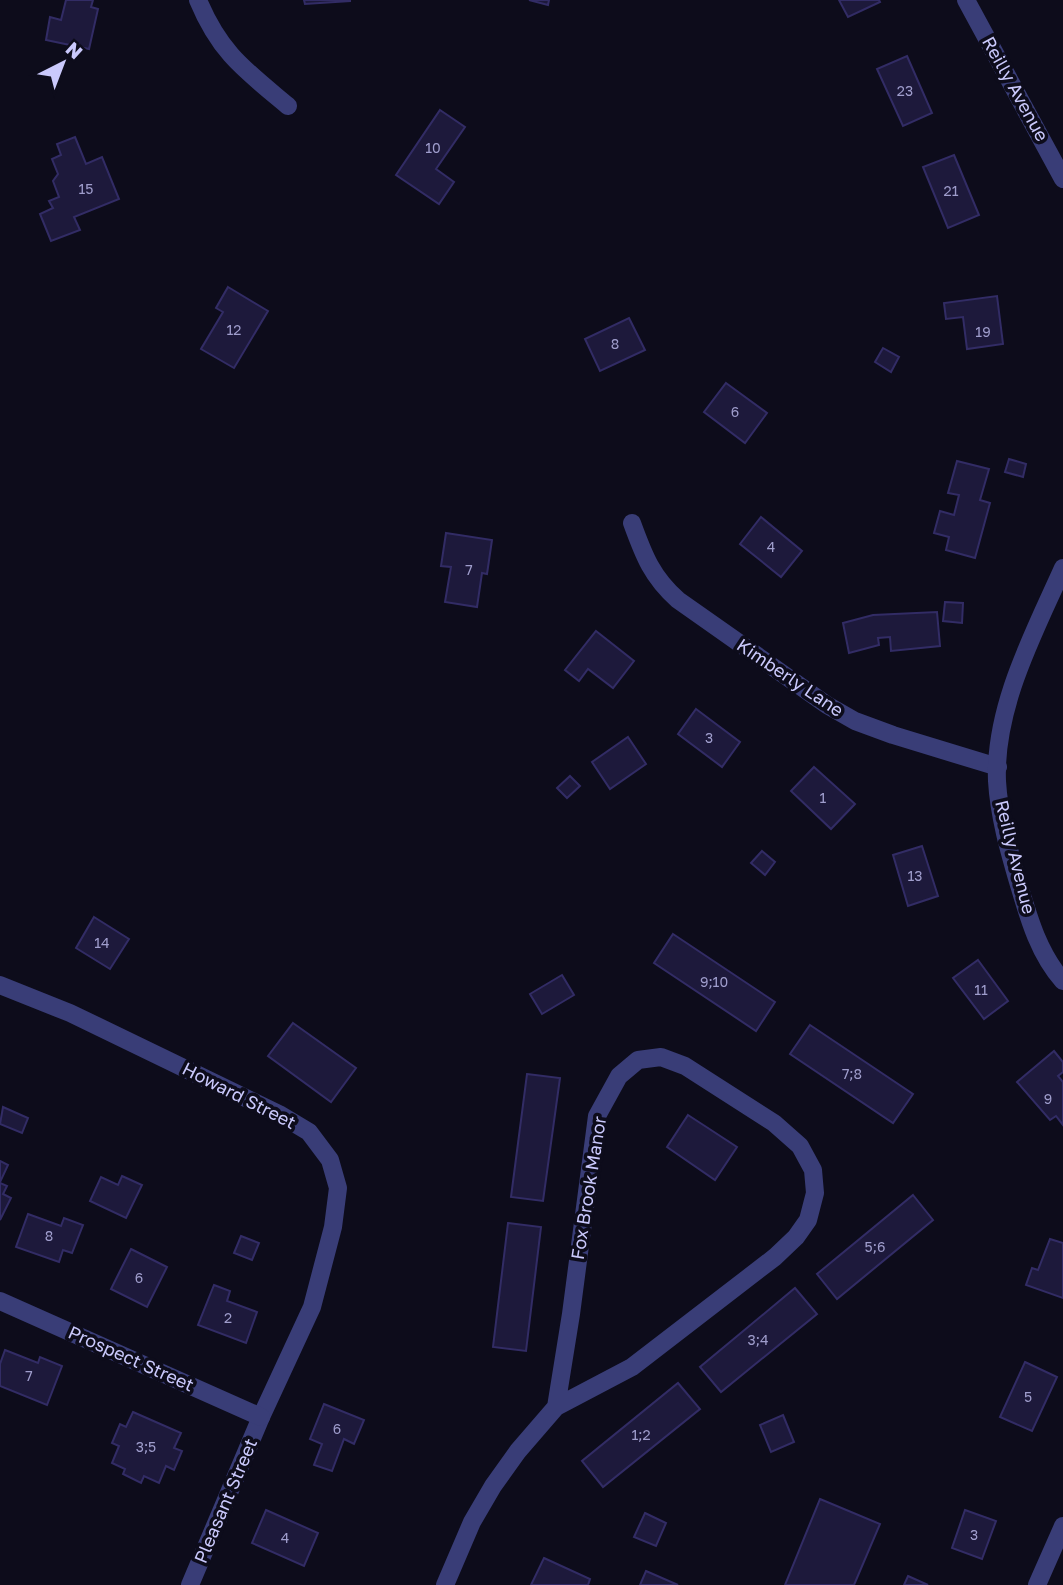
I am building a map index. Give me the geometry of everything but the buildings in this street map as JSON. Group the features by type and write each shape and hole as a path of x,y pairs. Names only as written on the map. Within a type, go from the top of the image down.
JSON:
{"street":[{"path":"198,0 223,48 288,106"},
{"name":"Reilly Avenue","path":"966,0 1063,179"},
{"name":"Kimberly Lane","path":"632,523 652,571 664,588 827,705 855,721 893,735 998,767"},
{"name":"Reilly Avenue","path":"1063,568 1019,671 1002,727 997,779 1003,826 1031,924 1051,967 1063,981"},
{"name":"Howard Street","path":"1,988 70,1013 279,1114 309,1132 330,1160 338,1188 325,1261 312,1307 261,1417"},
{"name":"Fox Brook Manor","path":"445,1585 472,1522 493,1486 555,1407 632,1367 775,1257 796,1237 808,1220 815,1193 813,1170 800,1146 774,1123 685,1066 661,1057 638,1060 619,1076 597,1116 555,1407"},
{"name":"Prospect Street","path":"0,1301 261,1417"},
{"name":"Pleasant Street","path":"190,1585 261,1417"},
{"path":"1037,1585 1063,1526"}]}
